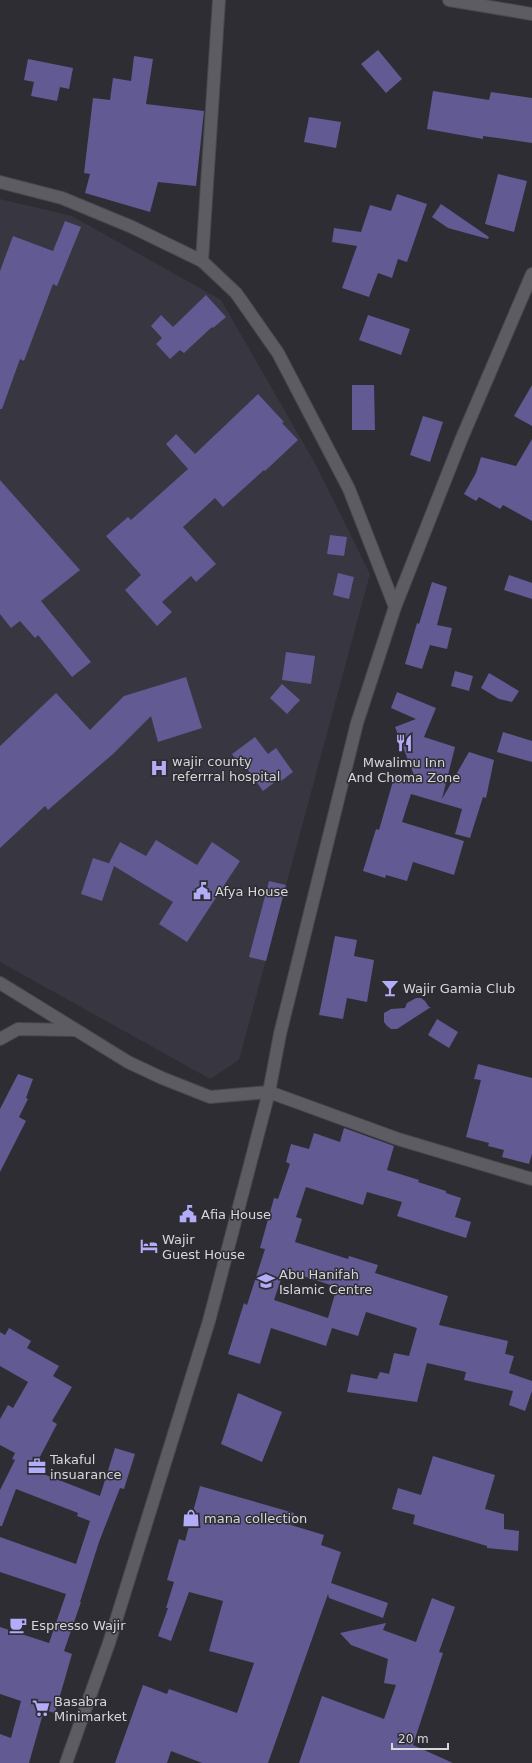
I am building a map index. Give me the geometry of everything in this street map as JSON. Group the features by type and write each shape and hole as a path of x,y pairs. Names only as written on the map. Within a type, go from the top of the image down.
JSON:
{"street":[{"path":"202,260 219,0"},
{"path":"449,0 532,14"},
{"path":"0,182 62,198 132,227 202,260 236,293 278,353 349,489 395,607"},
{"path":"66,1763 109,1643 204,1335 269,1092 280,1034 355,731 395,607 461,440 532,274"},
{"path":"0,983 128,1062 162,1078 210,1097 269,1092 398,1139 532,1179"},
{"path":"0,1039 18,1029 75,1030"}],"shaded area":[{"name":"wajir county referrral hospital","path":"0,199 72,216 221,300 316,465 370,574 239,1060 210,1079 0,962"}],"building":[{"path":"378,50 402,79 386,93 361,64"},
{"path":"134,56 153,59 146,104 204,111 196,186 158,182 150,212 85,193 90,174 84,173 93,98 110,100 113,78 131,81"},
{"path":"28,59 73,68 69,89 60,87 57,101 31,96 34,82 24,80"},
{"path":"433,91 489,100 491,92 532,98 532,143 483,136 483,139 427,129"},
{"path":"309,117 341,122 336,148 304,142"},
{"path":"498,174 527,181 514,232 485,224"},
{"path":"397,194 427,204 407,262 398,259 392,278 378,273 369,297 342,288 357,246 332,242 334,228 361,232 370,205 391,211"},
{"path":"441,204 489,237 488,239 448,228 432,217"},
{"path":"65,221 81,227 57,286 53,284 24,361 20,359 2,409 0,409 0,271 13,236 53,251"},
{"path":"206,295 226,317 213,328 212,327 184,353 180,350 170,359 156,344 162,338 151,326 161,315 173,327"},
{"path":"368,315 410,329 401,355 359,340"},
{"path":"352,385 374,385 375,430 352,430"},
{"path":"532,385 532,426 514,416"},
{"path":"258,394 284,422 282,423 298,440 223,507 215,498 183,527 216,564 196,582 191,576 162,602 172,612 157,626 125,590 141,575 106,536 128,517 131,520 188,469 166,444 176,434 195,454"},
{"path":"423,416 443,422 430,462 410,455"},
{"path":"532,439 532,521 503,505 500,509 479,497 476,501 464,494 476,473 481,457 516,466"},
{"path":"0,480 80,570 41,601 91,662 72,677 38,635 35,638 20,621 11,628 0,614"},
{"path":"330,535 347,537 344,556 327,554"},
{"path":"338,573 354,577 349,599 333,595"},
{"path":"509,575 532,583 532,599 504,590"},
{"path":"432,582 447,587 437,625 452,628 447,649 430,645 422,669 405,664 417,623 419,624"},
{"path":"286,652 315,656 311,684 282,680"},
{"path":"455,671 473,676 469,691 451,686"},
{"path":"489,673 519,691 512,702 499,699 481,688"},
{"path":"186,677 202,728 158,742 151,716 113,754 48,810 45,806 0,848 0,746 56,693 90,730 124,696"},
{"path":"282,684 300,700 287,714 270,698"},
{"path":"397,692 436,708 424,737 455,747 442,799 469,752 494,760 486,798 483,797 470,838 455,834 462,809 411,794 402,822 464,841 454,875 413,862 407,881 386,875 385,878 363,871 376,829 379,830 395,774 416,780 395,727 416,719 391,708"},
{"path":"503,732 532,741 532,762 497,752"},
{"path":"255,737 268,754 276,748 293,772 281,781 279,779 263,791 245,766 242,768 232,754"},
{"path":"156,840 197,865 212,842 240,861 187,942 159,924 173,902 114,866 102,901 81,894 93,858 111,864 109,863 120,842 146,856"},
{"path":"269,881 286,885 266,961 249,957"},
{"path":"335,936 357,940 354,956 374,960 367,1002 347,998 343,1019 319,1015"},
{"path":"416,998 421,998 429,1007 431,1007 397,1029 391,1029 387,1026 384,1022 384,1013 391,1009 405,1008 407,1003"},
{"path":"437,1019 458,1032 449,1048 428,1035"},
{"path":"478,1064 532,1078 532,1154 529,1164 502,1157 504,1150 488,1146 489,1143 466,1137 481,1080 474,1079"},
{"path":"18,1074 33,1079 26,1098 28,1099 19,1117 26,1121 0,1172 0,1109"},
{"path":"344,1128 394,1146 387,1170 419,1180 418,1182 446,1191 446,1193 461,1198 455,1217 471,1222 466,1238 397,1216 402,1202 367,1192 363,1205 306,1187 296,1217 302,1219 295,1242 348,1259 349,1256 378,1265 375,1273 448,1296 439,1325 508,1341 505,1354 514,1356 509,1373 532,1381 532,1391 525,1411 509,1405 513,1391 464,1380 466,1372 427,1363 417,1402 347,1392 351,1374 377,1379 380,1372 389,1374 394,1353 409,1356 417,1328 366,1312 358,1336 332,1328 326,1346 271,1328 260,1364 228,1354 244,1303 247,1305 265,1249 260,1248 274,1198 278,1199 290,1164 286,1162 291,1144 309,1149 314,1133 340,1142","holes":["284,1270 337,1287 328,1318 274,1300"]},
{"path":"9,1328 31,1341 27,1348 59,1366 53,1376 72,1387 52,1421 57,1424 33,1470 100,1496 115,1448 135,1454 124,1489 120,1488 99,1542 81,1602 64,1651 72,1654 55,1713 44,1710 29,1763 0,1763 0,1734 11,1738 21,1701 0,1694 0,1627 49,1643 66,1594 0,1572 0,1537 76,1564 90,1521 77,1516 78,1513 16,1489 2,1526 0,1526 0,1490 15,1460 12,1459 15,1453 0,1445 0,1419 8,1405 13,1408 28,1382 0,1366 0,1332 5,1335"},
{"path":"238,1393 282,1412 262,1462 221,1444"},
{"path":"433,1456 495,1475 485,1509 504,1514 504,1529 519,1531 518,1551 487,1548 487,1546 413,1524 415,1515 392,1509 398,1488 421,1495"},
{"path":"200,1486 294,1513 291,1525 324,1535 321,1545 341,1552 331,1583 388,1603 383,1618 329,1598 328,1594 268,1763 202,1763 171,1751 167,1763 115,1763 143,1685 167,1694 169,1689 237,1713 254,1663 209,1651 223,1601 189,1592 171,1641 158,1636 168,1608 166,1608 174,1582 167,1580 179,1539 185,1541"},
{"path":"432,1598 455,1607 439,1652 443,1653 413,1745 453,1763 299,1763 322,1696 384,1719 396,1685 384,1683 388,1659 351,1645 340,1633 386,1623 383,1630 416,1642"}],"place":[{"name":"Mwalimu Inn And Choma Zone","path":"404,743"},
{"name":"wajir county referrral hospital","path":"159,768"},
{"name":"Afya House","path":"202,891"},
{"name":"Wajir Gamia Club","path":"390,988"},
{"name":"Afia House","path":"188,1214"},
{"name":"Wajir Guest House","path":"149,1246"},
{"name":"Abu Hanifah Islamic Centre","path":"266,1281"},
{"name":"Takaful insuarance","path":"37,1466"},
{"name":"mana collection","path":"191,1518"},
{"name":"Espresso Wajir","path":"18,1625"},
{"name":"Basabra Minimarket","path":"41,1708"}]}
